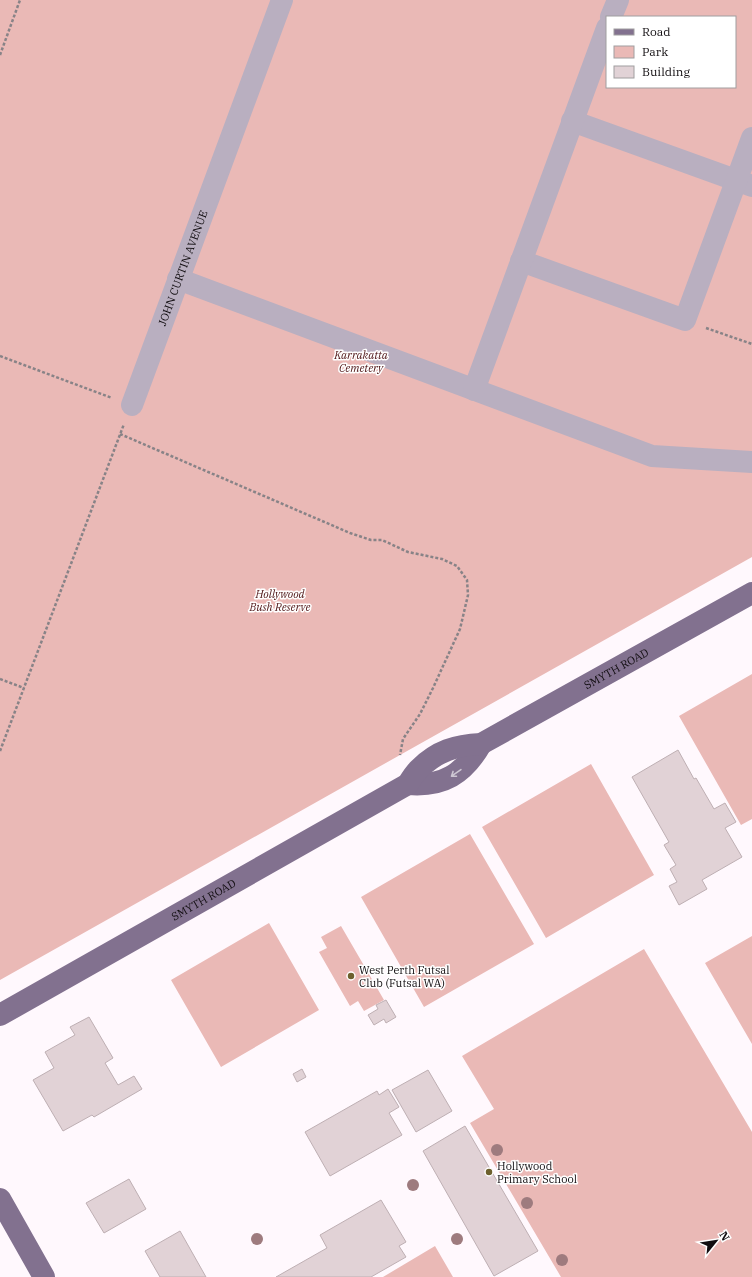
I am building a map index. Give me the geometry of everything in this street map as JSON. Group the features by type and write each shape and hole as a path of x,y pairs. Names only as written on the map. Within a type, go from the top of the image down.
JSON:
{"main road":[{"name":"SMYTH ROAD","path":"0,1015 405,786 419,769 440,753 453,747 481,744 752,593"},
{"path":"0,1199 44,1277"}],"lane":[{"name":"JOHN CURTIN AVENUE","path":"132,405 282,0"},
{"path":"611,16 618,0"},
{"path":"474,390 606,31"},
{"path":"572,121 744,183"},
{"path":"521,261 685,320 744,183 752,138"},
{"path":"178,279 652,456 752,462"}],"path":[{"path":"0,55 20,0"},
{"path":"685,320 752,344"},
{"path":"0,356 132,405 0,751"},
{"path":"120,434 350,532 371,540 382,540 408,552 442,559 457,566 467,580 468,595 460,629 430,695 420,714 403,740 398,764 405,786"},
{"path":"0,679 24,688"}],"green space":[{"name":"Karrakatta Cemetery","path":"0,0 752,0 752,557 0,980"},
{"path":"752,674 752,819 741,825 679,716"},
{"path":"591,764 654,875 546,938 482,827"},
{"path":"470,834 534,944 424,1007 361,897"},
{"path":"269,923 319,1010 221,1067 171,980"},
{"name":"West Perth Futsal Club (Futsal WA)","path":"341,926 384,1000 364,1011 358,1001 350,1006 319,952 327,948 321,937"},
{"path":"752,936 752,1044 705,963"},
{"path":"644,949 752,1132 752,1277 561,1277 470,1123 494,1109 462,1056"},
{"path":"435,1246 453,1277 383,1277"}],"building":[{"path":"678,750 694,779 696,778 714,809 725,803 736,822 725,828 742,857 702,880 707,889 679,905 669,886 677,882 670,869 676,865 664,845 669,842 632,777"},
{"path":"386,1000 396,1017 386,1023 384,1019 374,1025 368,1015 378,1009 376,1005"},
{"path":"89,1017 113,1058 105,1063 118,1085 134,1076 142,1089 94,1117 92,1115 63,1131 33,1080 54,1068 45,1052 75,1035 70,1027"},
{"path":"302,1069 306,1077 297,1082 293,1074"},
{"path":"428,1070 452,1111 416,1132 392,1090"},
{"path":"388,1089 399,1107 389,1113 402,1135 330,1176 305,1132 377,1091 379,1095"},
{"path":"465,1126 538,1251 494,1276 423,1151"},
{"path":"129,1179 146,1209 104,1233 86,1203"},
{"path":"381,1200 406,1242 399,1246 406,1257 371,1277 276,1277 327,1248 320,1235"},
{"path":"180,1231 206,1277 160,1277 145,1251"}],"place":[{"name":"West Perth Futsal Club (Futsal WA)","path":"351,976"},
{"name":"Hollywood Primary School","path":"489,1172"}],"park label":[{"name":"Hollywood Bush Reserve","path":"280,600"}]}
